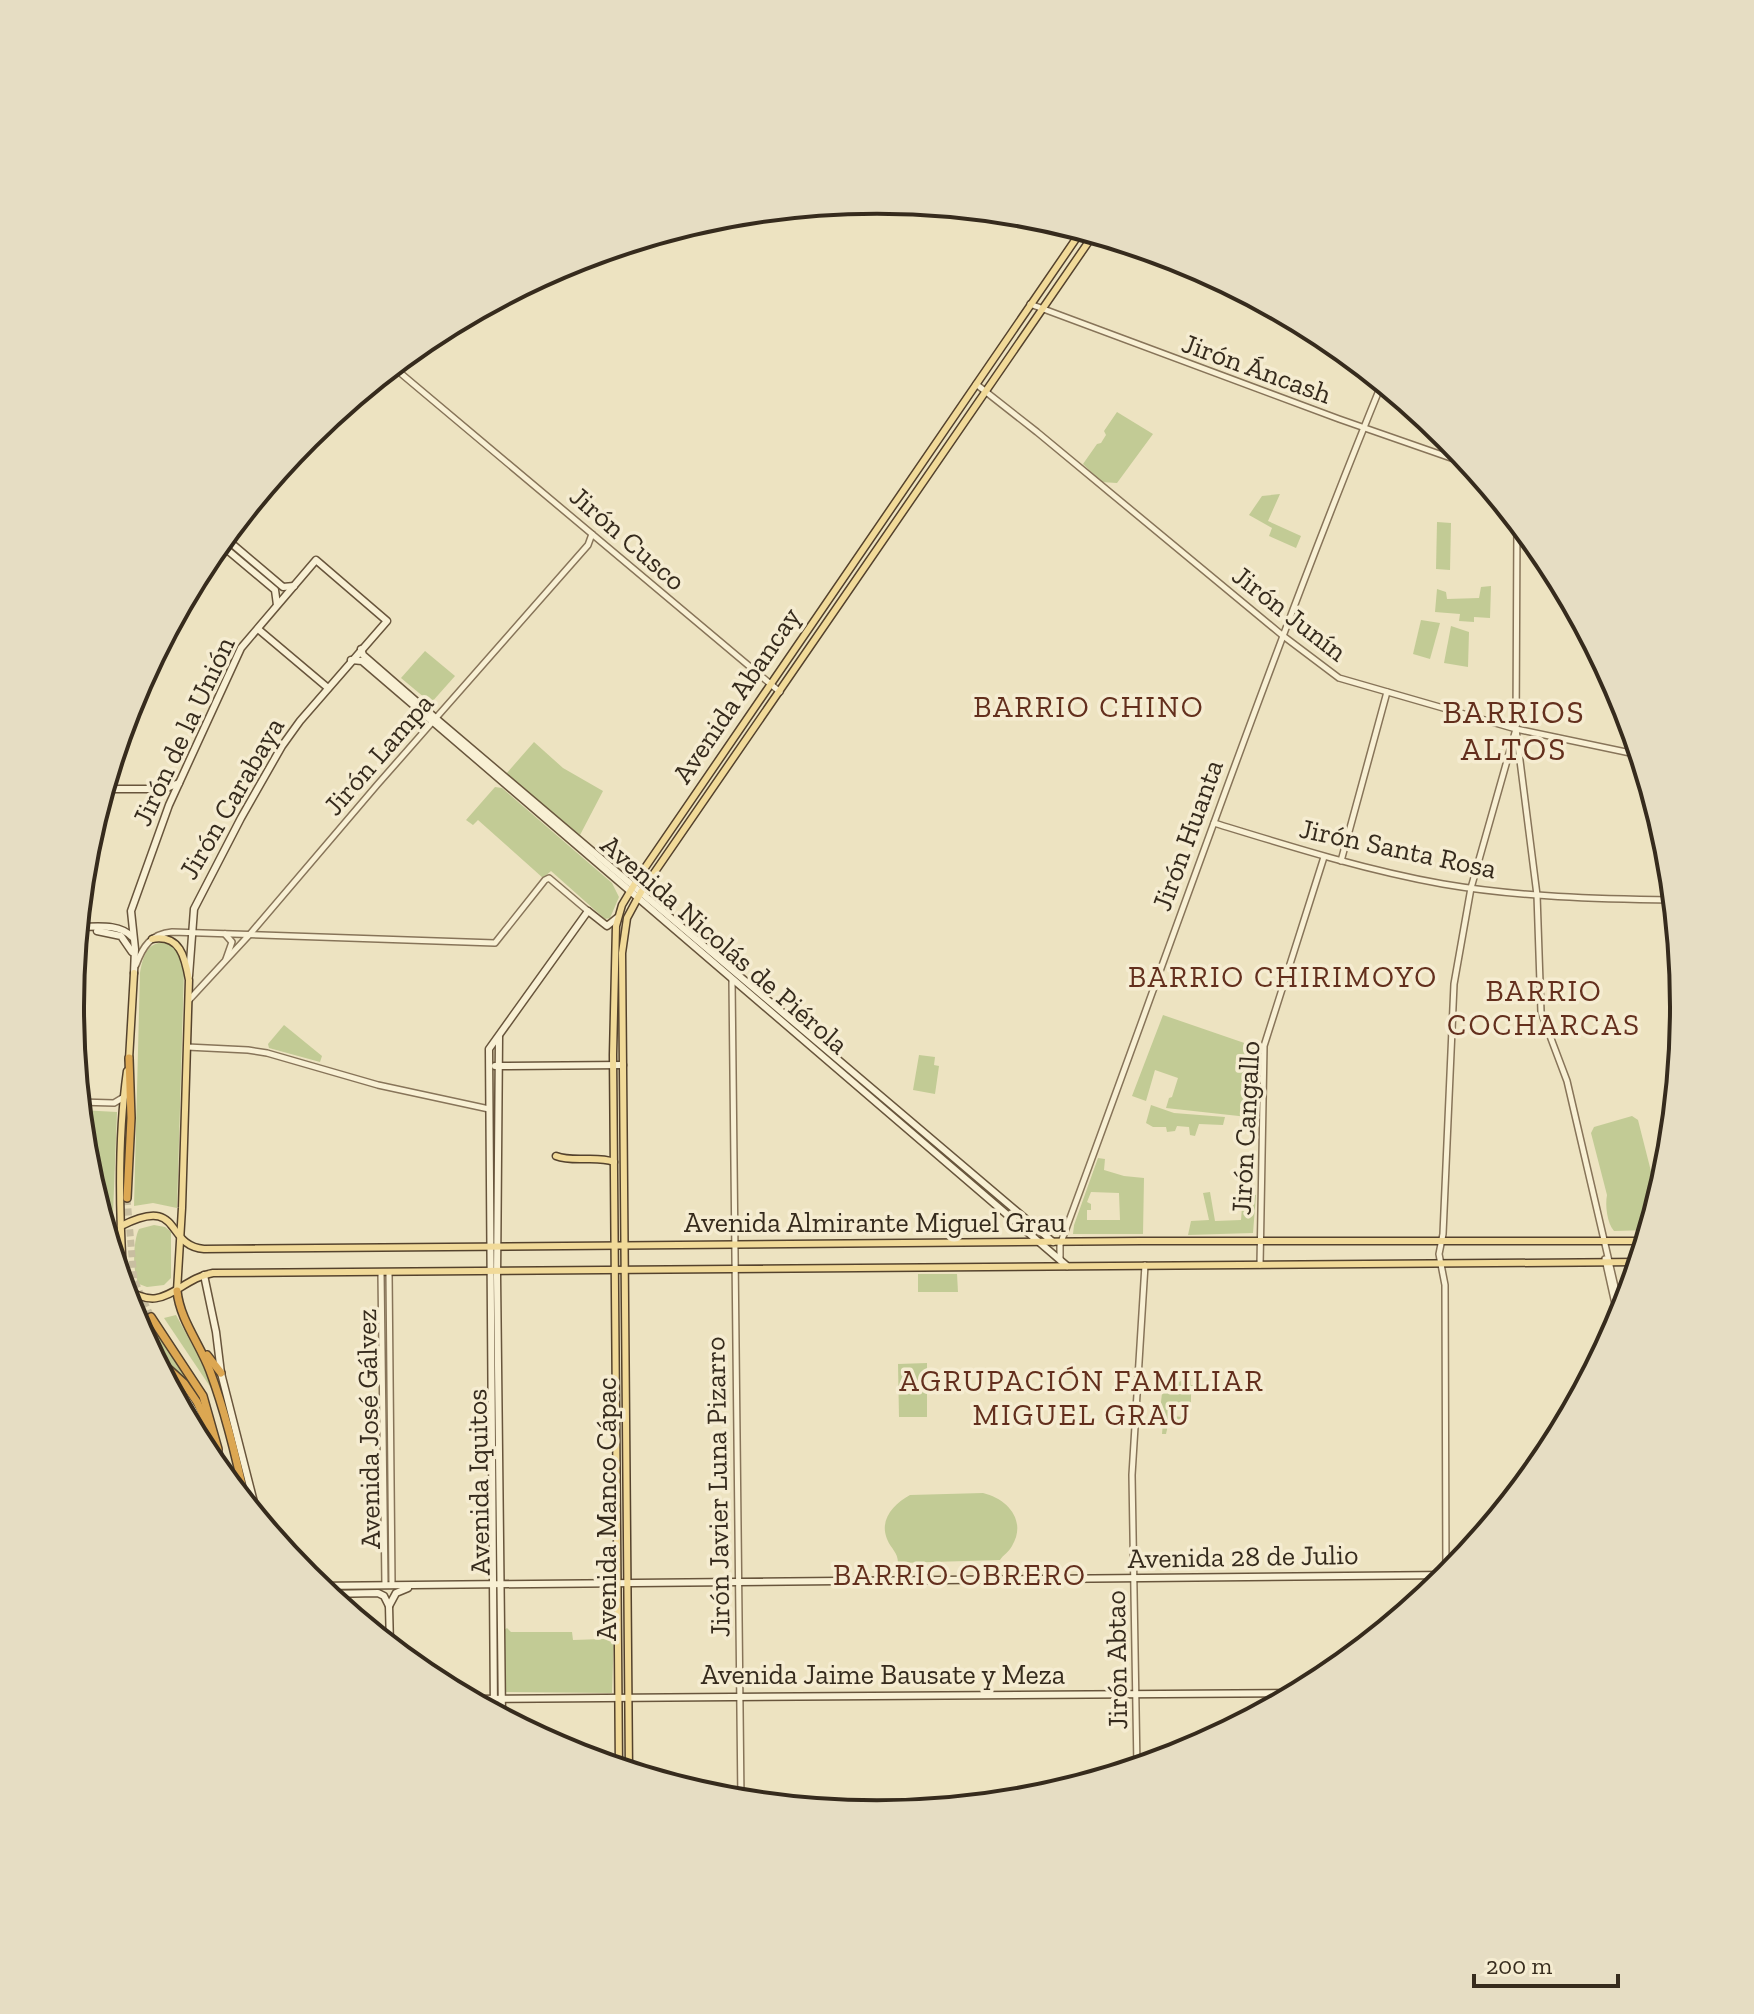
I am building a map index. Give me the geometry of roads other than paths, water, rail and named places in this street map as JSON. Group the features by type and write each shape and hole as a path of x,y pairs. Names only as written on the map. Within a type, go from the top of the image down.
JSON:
{"highway":[{"path":"127,1198 131,1118 129,1058"},
{"path":"177,1291 179,1307 201,1347 221,1373"},
{"path":"151,1317 203,1396 217,1447"},
{"path":"201,1347 220,1401 239,1478"},
{"path":"173,1372 190,1392 216,1444"}],"main road":[{"name":"Avenida Abancay","path":"615,1247 613,1065 617,918 631,888 1075,239"},
{"name":"Avenida Abancay","path":"625,1247 622,944 627,918 639,895 1088,243"},
{"path":"233,545 283,587 290,588 297,584"},
{"path":"229,551 275,590 277,607"},
{"name":"Jirón de la Unión","path":"134,973 133,902 179,783 241,648 316,560 387,621"},
{"name":"Jirón Carabaya","path":"189,980 193,916 197,902 241,818 282,746 351,660 387,621"},
{"path":"258,629 328,688"},
{"name":"Avenida Nicolás de Piérola","path":"361,649 363,655 434,720"},
{"name":"Avenida Nicolás de Piérola","path":"351,660 362,661 434,720 1018,1213 1058,1243"},
{"path":"115,789 164,789 179,783"},
{"name":"Avenida Nicolás de Piérola","path":"639,895 732,980 1064,1264"},
{"path":"493,1248 489,1198 489,1049 588,911 607,926 617,918"},
{"path":"89,928 122,929 134,940"},
{"path":"89,928 123,937 130,946 134,960"},
{"path":"152,939 167,938 178,945 189,980 177,1291"},
{"path":"122,1249 124,1096 134,973"},
{"path":"493,1248 498,1198 499,1035"},
{"path":"489,1066 623,1065"},
{"path":"489,1131 498,1131"},
{"path":"556,1156 614,1162"},
{"path":"489,1198 498,1198"},
{"path":"1012,1220 1018,1213"},
{"name":"Avenida Almirante Miguel Grau","path":"121,1226 143,1217 160,1216 171,1223 179,1236 192,1247 204,1249 1441,1239 1634,1241"},
{"name":"Avenida Manco Cápac","path":"615,1247 619,1757"},
{"name":"Avenida Manco Cápac","path":"625,1247 629,1760"},
{"name":"Avenida Iquitos","path":"493,1248 493,1586 499,1704"},
{"name":"Avenida Almirante Miguel Grau","path":"204,1275 616,1268 1628,1261"},
{"name":"Avenida Iquitos","path":"493,1270 501,1585 497,1703"},
{"path":"139,1296 166,1297 204,1275 221,1373 252,1495"},
{"name":"Avenida 28 de Julio","path":"335,1586 1428,1577"},
{"path":"344,1594 386,1591 388,1585"},
{"path":"389,1606 396,1593 418,1585"},
{"path":"375,1593 384,1596 389,1606 390,1632"},
{"name":"Avenida Jaime Bausate y Meza","path":"488,1698 1274,1693"}],"street":[{"name":"Jirón Áncash","path":"1030,304 1448,457"},
{"name":"Jirón Cusco","path":"401,373 781,692"},
{"name":"Jirón Junín","path":"976,384 1282,635 1339,678 1516,729 1628,753"},
{"name":"Jirón Huanta","path":"1064,1264 1058,1243 1282,635 1378,393"},
{"name":"Jirón Lampa","path":"189,1000 262,921 592,542 592,534"},
{"path":"1517,539 1516,729 1537,895 1541,1012 1567,1081 1615,1296"},
{"path":"1341,861 1387,692"},
{"path":"1447,1558 1445,1285 1439,1249 1454,984 1471,888 1516,729"},
{"name":"Jirón Santa Rosa","path":"1214,823 1324,857 1471,888 1537,895 1662,900"},
{"name":"Jirón Cangallo","path":"1260,1264 1264,1046 1324,857"},
{"path":"134,973 141,951 152,939 165,933 221,932 495,943 547,879 554,880 588,911"},
{"path":"262,921 263,928 273,936"},
{"path":"221,932 232,942 226,960"},
{"name":"Jirón Javier Luna Pizarro","path":"732,980 741,1788"},
{"path":"187,1047 267,1053 378,1085 489,1109"},
{"path":"90,1102 114,1103 124,1096"},
{"name":"Jirón Abtao","path":"1137,1756 1132,1475 1145,1265"},
{"name":"Avenida José Gálvez","path":"385,1273 388,1585"}],"tunnel":[{"path":"127,1198 134,1280 151,1317"}],"district":[{"name":"BARRIO CHINO","path":"1089,707"},
{"name":"BARRIOS ALTOS","path":"1514,730"},
{"name":"BARRIO CHIRIMOYO","path":"1283,977"},
{"name":"BARRIO COCHARCAS","path":"1544,1008"},
{"name":"AGRUPACIÓN FAMILIAR MIGUEL GRAU","path":"1082,1398"},
{"name":"BARRIO OBRERO","path":"960,1575"}]}
